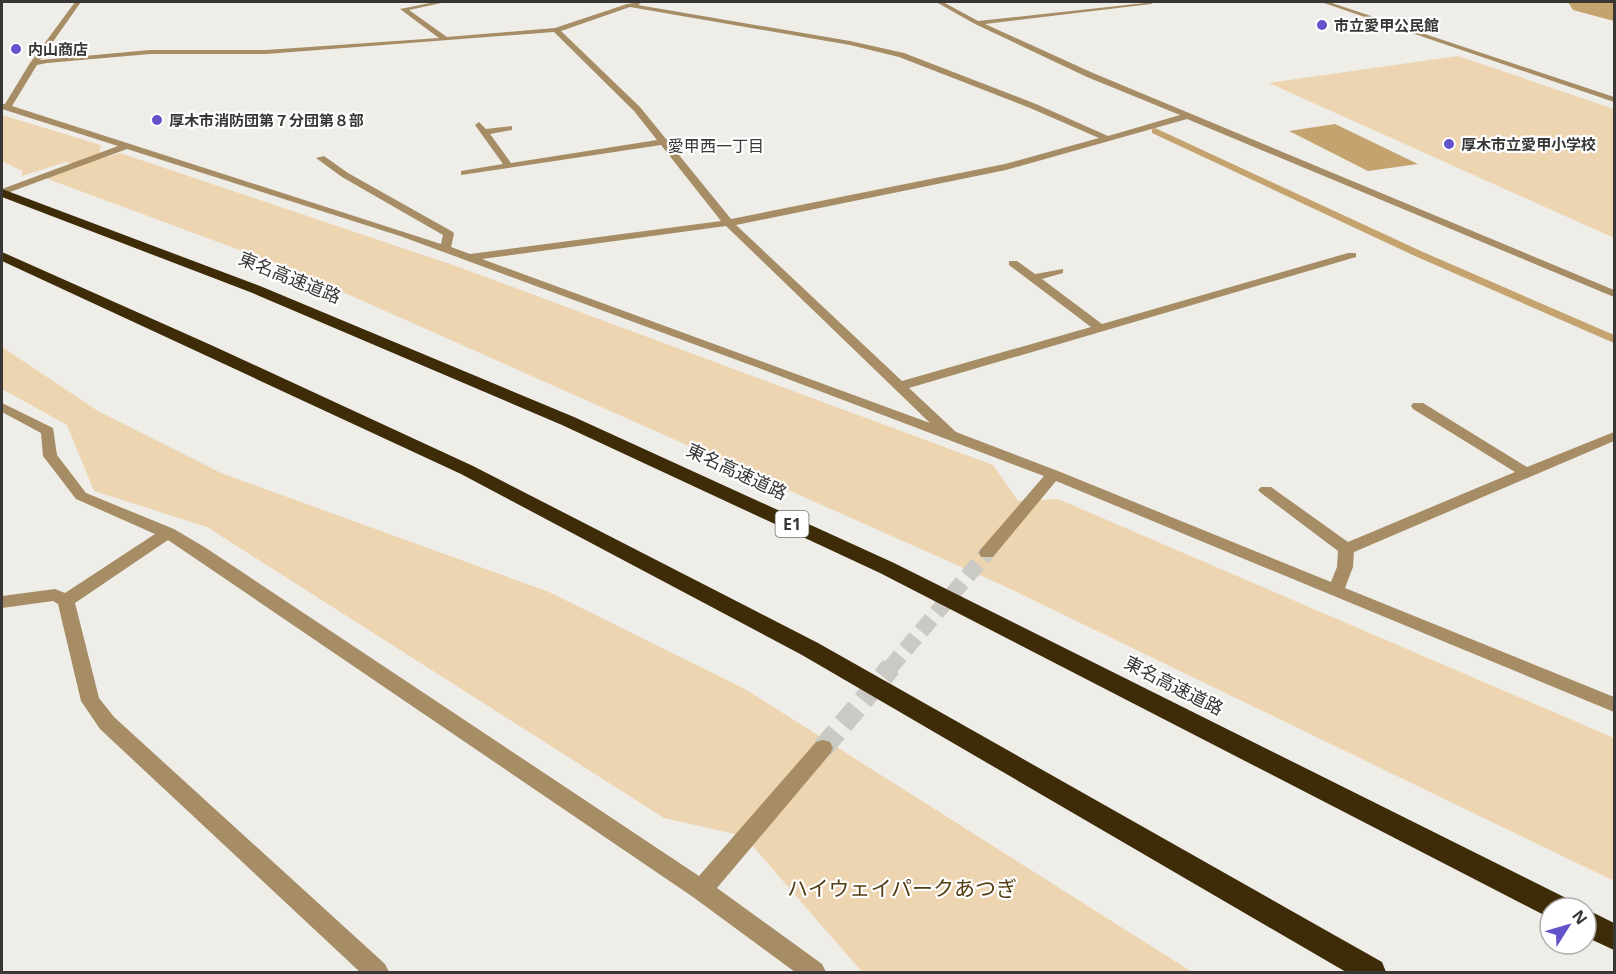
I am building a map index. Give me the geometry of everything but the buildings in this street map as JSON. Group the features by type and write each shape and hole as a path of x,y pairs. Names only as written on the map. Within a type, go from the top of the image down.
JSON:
{"highway":[{"name":"東名高速道路","path":"2,193 266,294 568,422 887,568 1538,898"},
{"path":"2,256 206,348 467,471 810,649 1372,972"},
{"path":"1598,928 1614,937"}],"street":[{"path":"78,2 4,107 446,248 1053,474 1614,705"},
{"path":"442,2 403,9 446,40"},
{"path":"614,2 850,43 901,55 1033,106 1106,138"},
{"path":"34,63 150,52 266,52 556,30 639,2"},
{"path":"939,2 977,23 1187,116 1614,294"},
{"path":"977,23 1151,2"},
{"path":"1324,2 1614,99"},
{"path":"556,30 630,101 659,134 662,142 728,223 956,439"},
{"path":"472,258 508,251 728,223 1006,167 1187,116"},
{"path":"509,128 482,129 509,166"},
{"path":"464,173 662,142"},
{"path":"2,193 128,145"},
{"path":"321,158 449,234 446,248"},
{"path":"333,166 348,162"},
{"path":"900,386 1352,255"},
{"path":"1013,263 1102,329"},
{"path":"1034,278 1059,271"},
{"path":"1418,406 1526,473"},
{"path":"2,407 48,431 50,456 81,496 168,533 210,559 701,890 814,972"},
{"path":"1346,549 1614,436"},
{"path":"987,552 1053,474"},
{"path":"1266,490 1346,549"},
{"path":"66,601 168,533"},
{"path":"1336,590 1345,567 1346,549"},
{"path":"2,602 55,595 66,601 90,701 107,723 377,972"},
{"path":"701,890 823,748"}],"green space":[{"path":"1458,56 1614,109 1614,238 1269,83"},
{"path":"2,115 101,145 99,154 107,157 120,153 453,265 993,465 1018,501 1058,499 1614,738 1614,881 1002,585 291,269 45,178 81,166 66,162 22,176 22,171 2,161"},
{"name":"ハイウェイパークあつぎ","path":"2,347 98,411 221,473 549,592 745,689 1192,972 862,972 744,836 664,818 207,527 94,491 67,425 2,389"}],"shaded area":[{"path":"1335,124 1418,164 1368,171 1289,131"}],"waterway":[{"path":"1587,2 1614,9"},
{"path":"1155,131 1419,254 1614,339"}],"tunnel":[{"path":"890,668 987,553"},
{"path":"823,748 891,667"}],"place":[{"name":"市立愛甲公民館","path":"1322,25"},
{"name":"内山商店","path":"16,49"},
{"name":"厚木市消防団第７分団第８部","path":"157,120"},
{"name":"厚木市立愛甲小学校","path":"1449,144"}],"district":[{"name":"愛甲西一丁目","path":"716,146"}]}
